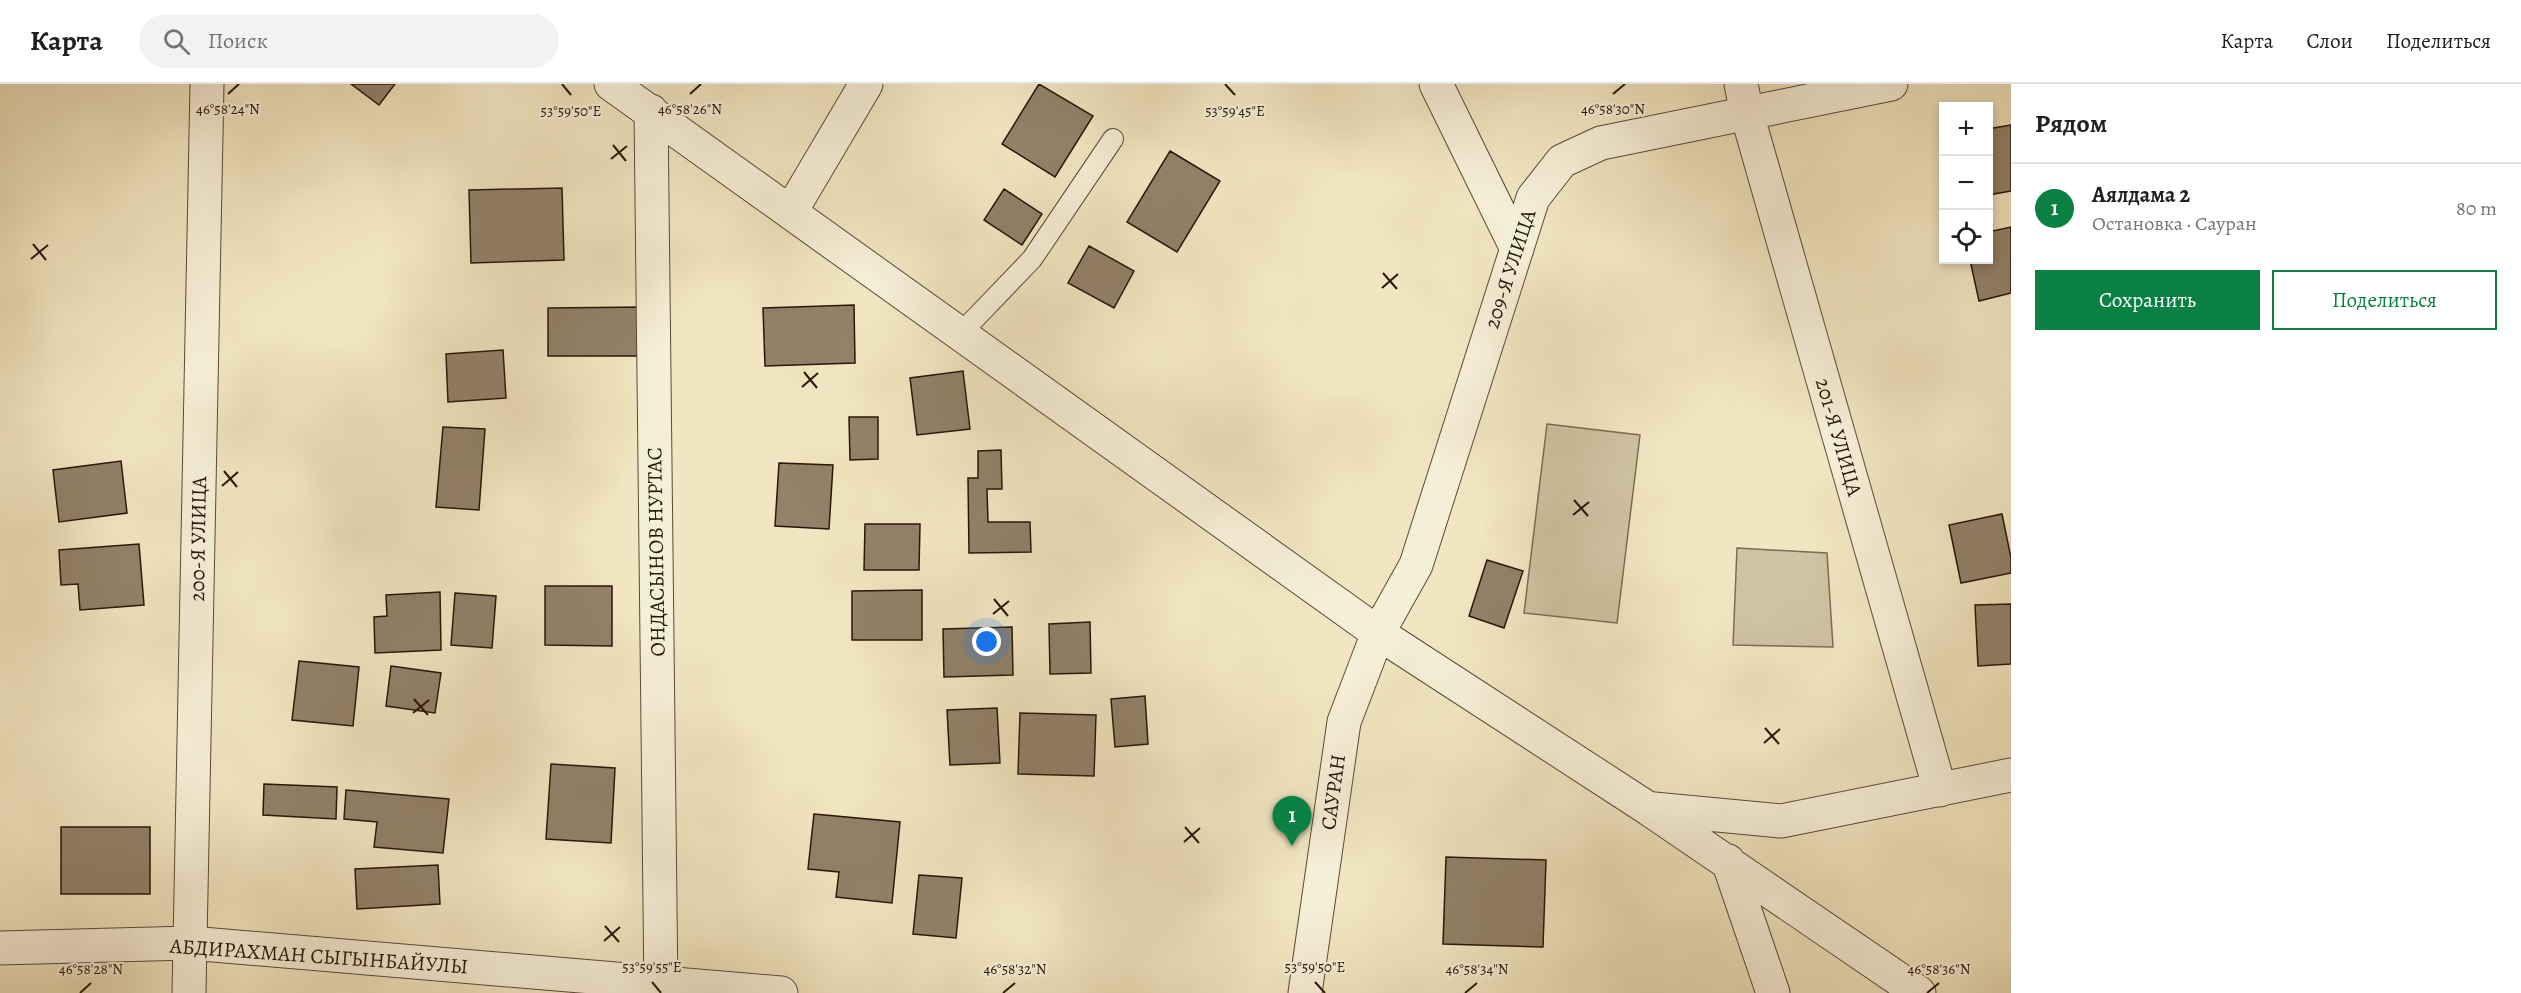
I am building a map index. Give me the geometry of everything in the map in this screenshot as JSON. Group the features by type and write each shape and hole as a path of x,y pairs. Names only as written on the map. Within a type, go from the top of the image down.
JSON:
{"street":[{"name":"200-Я УЛИЦА","path":"189,993 207,84"},
{"path":"611,84 1378,633 1649,808 1919,993"},
{"path":"790,211 866,84"},
{"path":"1436,84 1517,249"},
{"name":"209-Я УЛИЦА","path":"1378,633 1416,565 1533,198 1562,161 1601,143 1744,99 1891,84"},
{"name":"201-Я УЛИЦА","path":"1744,99 1940,790"},
{"name":"ОНДАСЫНОВ НУРТАС","path":"651,111 661,988"},
{"name":"САУРАН","path":"1305,993 1344,722 1378,633"},
{"path":"1649,808 1781,821 2011,775"},
{"path":"1728,861 1773,993"},
{"name":"АБДИРАХМАН СЫГЫНБАЙУЛЫ","path":"0,948 190,943 661,988 781,993"}],"lane":[{"path":"961,333 1032,259 1113,139"}],"shaded area":[{"path":"1547,424 1640,435 1617,623 1524,613"},
{"path":"1737,548 1827,553 1833,647 1733,645"}],"building":[{"path":"351,84 395,84 379,105"},
{"path":"1039,84 1093,116 1055,177 1002,144"},
{"path":"2011,125 2011,191 1993,194 1993,156 1993,128"},
{"path":"1170,151 1220,181 1177,252 1127,222"},
{"path":"562,188 564,260 471,263 469,190"},
{"path":"1004,189 1042,214 1022,245 984,220"},
{"path":"2011,227 2011,293 1979,301 1971,264 1993,264 1993,231"},
{"path":"1089,246 1134,271 1114,308 1068,283"},
{"path":"854,305 855,363 765,366 763,308"},
{"path":"642,307 643,356 548,356 548,308"},
{"path":"503,350 506,398 448,402 446,354"},
{"path":"963,371 970,429 917,435 910,378"},
{"path":"849,417 878,417 878,459 850,460"},
{"path":"443,427 485,429 479,510 436,507"},
{"path":"1001,450 1002,489 987,489 988,522 1030,522 1031,552 969,553 968,478 978,478 978,451"},
{"path":"121,461 127,513 59,522 53,470"},
{"path":"779,463 833,465 829,529 775,526"},
{"path":"2002,514 2011,558 2011,573 1961,583 1949,525"},
{"path":"865,524 920,524 919,570 864,570"},
{"path":"139,544 144,605 80,610 78,584 61,585 59,550"},
{"path":"1487,560 1523,571 1504,628 1469,616"},
{"path":"545,586 612,586 612,646 545,645"},
{"path":"922,590 922,640 852,640 852,591"},
{"path":"440,592 441,650 375,653 374,617 387,616 386,595"},
{"path":"455,593 496,596 492,648 451,645"},
{"path":"2011,604 2011,664 1978,666 1975,605"},
{"path":"1090,622 1091,673 1050,674 1049,624"},
{"path":"1012,627 1013,675 944,677 943,629"},
{"path":"299,661 359,667 353,726 292,720"},
{"path":"391,666 441,673 435,713 386,706"},
{"path":"1145,696 1148,744 1115,747 1111,699"},
{"path":"997,708 1000,763 950,765 947,710"},
{"path":"1020,713 1096,715 1094,776 1018,774"},
{"path":"551,764 615,768 611,843 546,839"},
{"path":"264,784 337,787 336,819 263,815"},
{"path":"346,790 449,799 443,853 374,847 377,822 344,819"},
{"path":"814,814 900,822 892,903 836,897 839,872 808,869"},
{"path":"61,827 150,827 150,894 61,894"},
{"path":"1446,857 1546,860 1543,947 1443,944"},
{"path":"438,865 440,904 357,909 355,869"},
{"path":"919,875 962,878 956,938 913,934"}],"place":[{"name":"Аялдама 2","path":"1292,846"}]}
